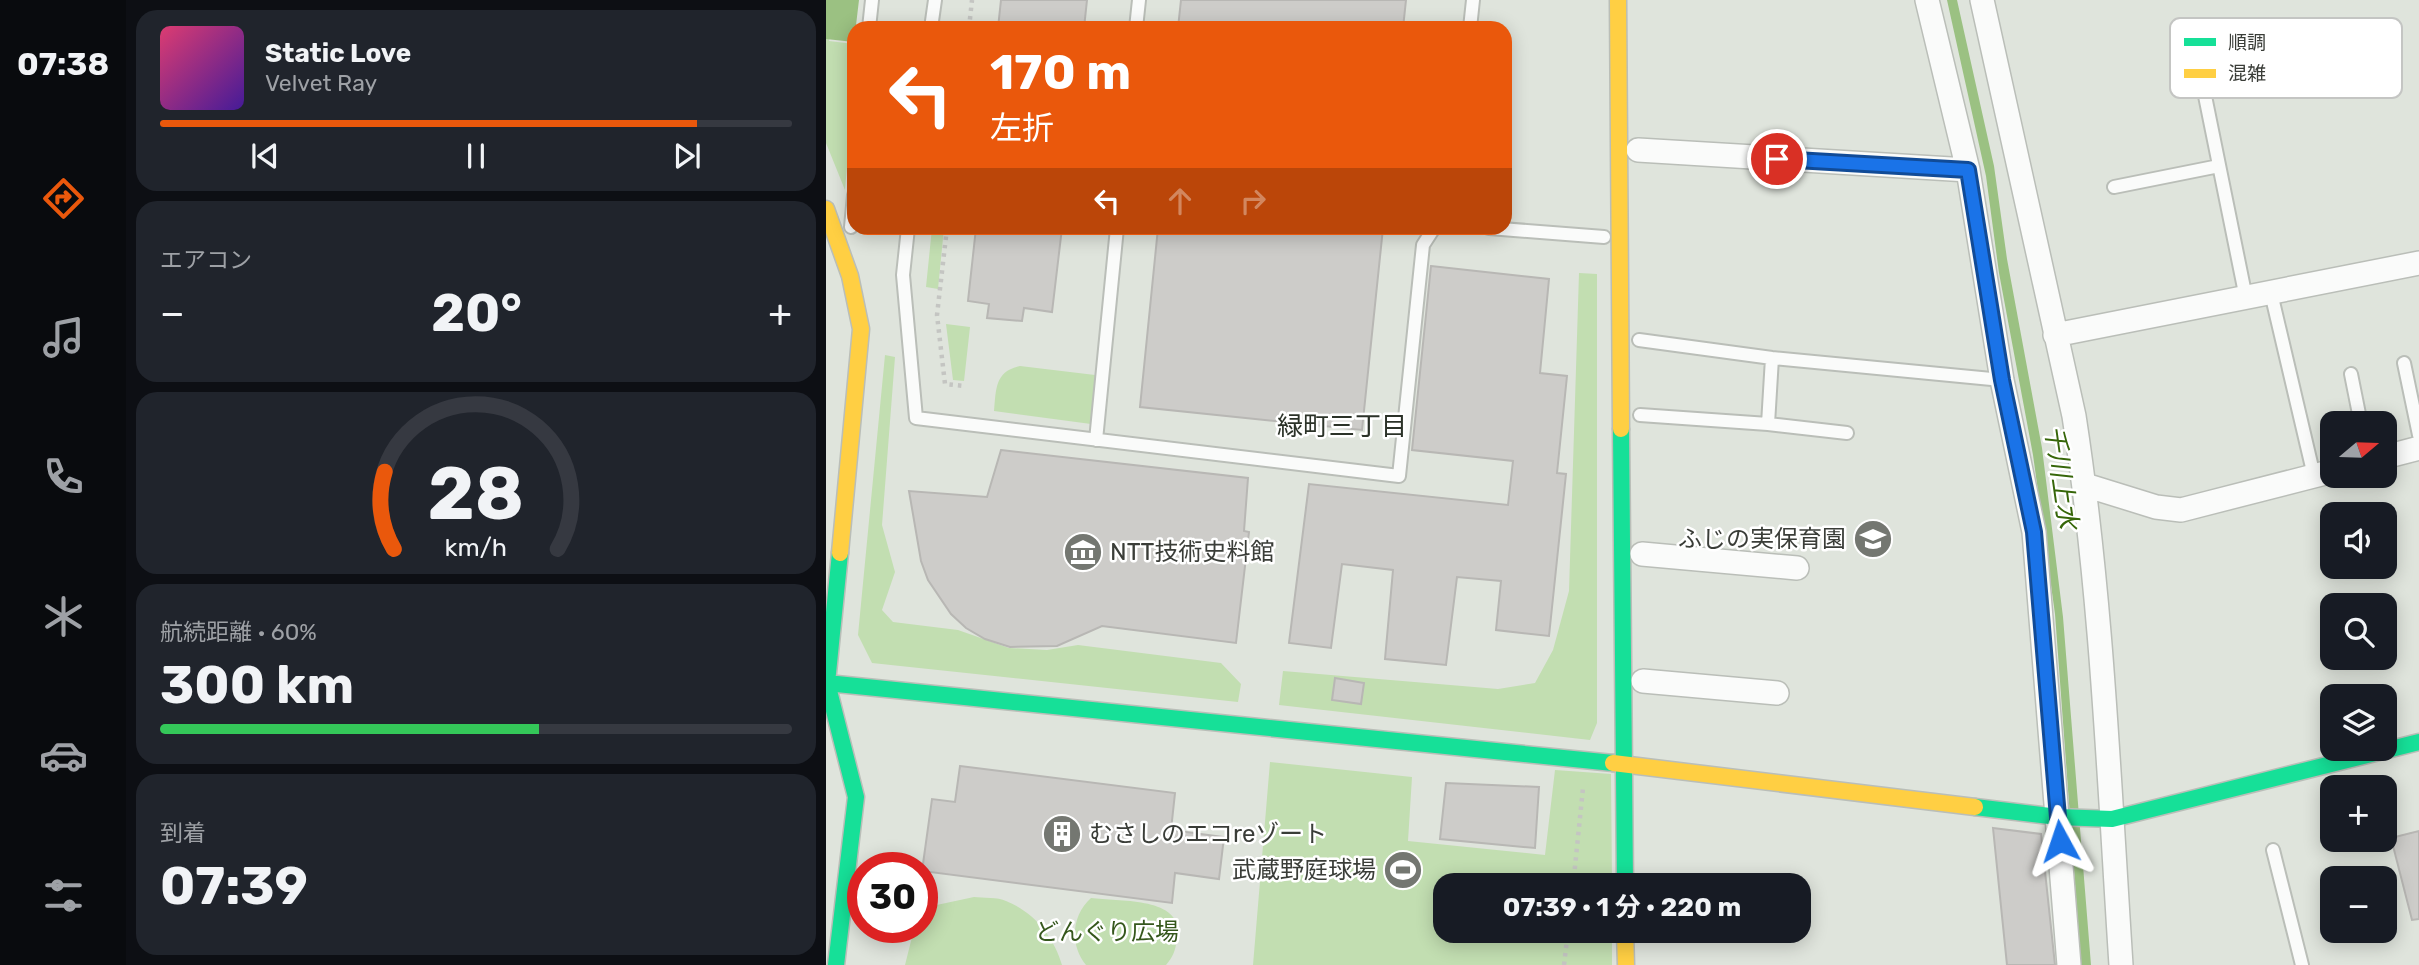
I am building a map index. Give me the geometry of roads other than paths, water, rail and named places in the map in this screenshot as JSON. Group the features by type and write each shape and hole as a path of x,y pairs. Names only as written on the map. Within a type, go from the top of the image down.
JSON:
{"street":[{"path":"1618,0 1625,873"},
{"path":"1927,0 1968,170 2002,380 2034,532 2069,817 2069,965"},
{"path":"1982,0 2074,416 2085,485 2110,745 2120,965"},
{"path":"1638,150 1968,170"},
{"path":"826,209 850,276 861,329 827,683 856,797 836,965"},
{"path":"2055,335 2419,263"},
{"path":"2398,454 2419,448"},
{"path":"2085,485 2156,508 2180,510 2320,475"},
{"path":"1642,554 1797,568"},
{"path":"1643,681 1777,693"},
{"path":"827,683 1624,764 2069,817 2112,819 2419,741"},
{"path":"1626,943 1626,965"}],"lane":[{"path":"870,21 872,0"},
{"path":"932,21 934,0"},
{"path":"1137,21 1139,0"},
{"path":"1471,21 1473,0"},
{"path":"2205,98 2246,298"},
{"path":"2114,187 2219,166"},
{"path":"1512,230 1604,237"},
{"path":"907,235 903,275 916,418 1399,476 1423,245 1429,235"},
{"path":"1096,440 1116,235"},
{"path":"2271,293 2320,460"},
{"path":"1639,341 1772,358 2002,380"},
{"path":"1768,424 1772,358"},
{"path":"2404,363 2419,435"},
{"path":"2351,374 2358,411"},
{"path":"1640,415 1768,424 1847,433"},
{"path":"2273,850 2302,965"}],"place":[{"name":"ふじの実保育園","path":"1873,539"},
{"name":"NTT技術史料館","path":"1083,552"},
{"name":"むさしのエコreゾート","path":"1062,834"},
{"name":"武蔵野庭球場","path":"1403,870"}],"district":[{"name":"緑町三丁目","path":"1342,426"}],"water label":[{"name":"千川上水","path":"2061,477"}],"park label":[{"name":"どんぐり広場","path":"1107,932"}]}
